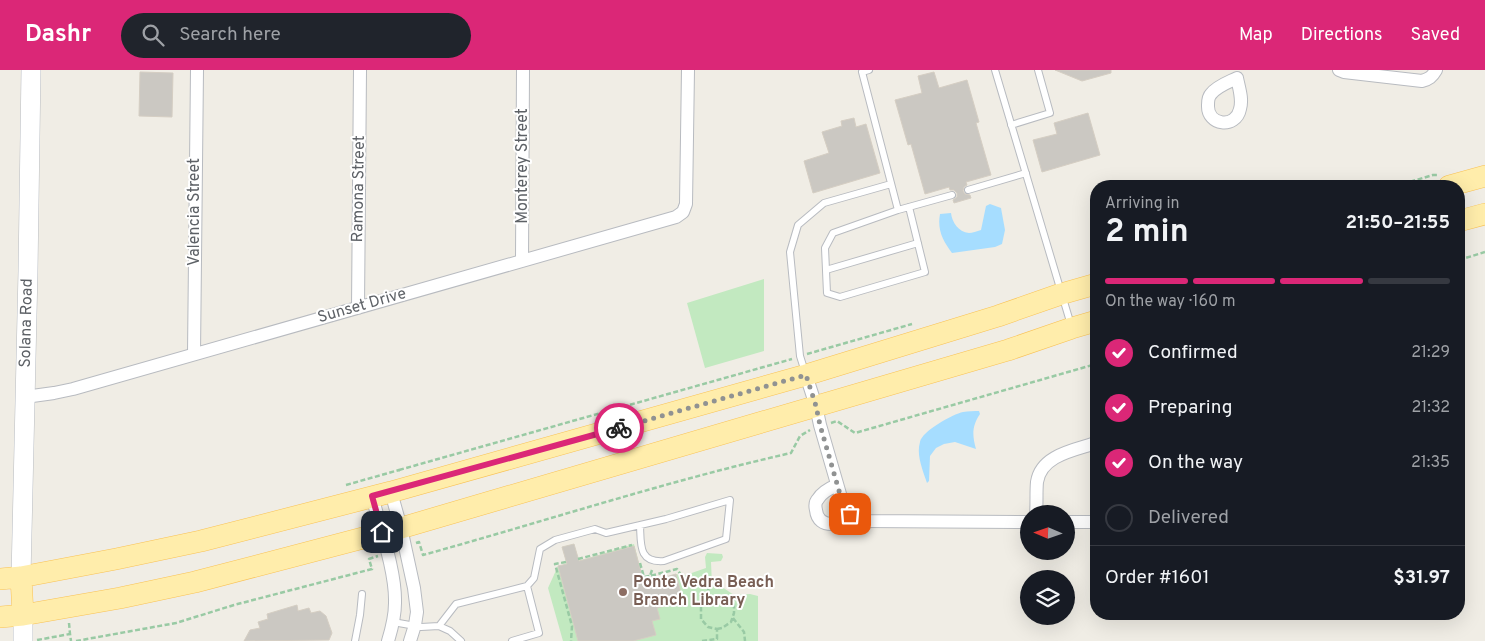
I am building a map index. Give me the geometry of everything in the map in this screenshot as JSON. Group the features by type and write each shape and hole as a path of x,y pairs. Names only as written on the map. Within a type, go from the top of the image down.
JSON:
{"main road":[{"path":"1465,182 1485,176"},
{"path":"1465,219 1485,214"},
{"path":"0,579 21,577 116,559 201,540 381,494 803,366 998,316 1090,286"},
{"path":"0,617 23,615 120,598 396,536 818,415 1090,323"},
{"path":"21,577 23,615"}],"street":[{"name":"Solana Road","path":"21,577 31,70"},
{"name":"Valencia Street","path":"194,354 197,70"},
{"name":"Ramona Street","path":"358,308 360,70"},
{"name":"Monterey Street","path":"522,261 523,70"},
{"name":"Sunset Drive","path":"25,398 73,389 676,217 683,212 686,204 688,70"},
{"path":"1339,70 1422,81 1428,80 1436,70"},
{"path":"803,366 842,501 845,508 855,518 865,521 1020,522"},
{"path":"1036,505 1037,482 1039,473 1045,465 1060,455 1090,445"},
{"path":"837,485 827,490 818,498 816,503 817,515 824,523 830,524 846,523 855,518"},
{"path":"381,494 414,588 417,612 410,641"},
{"path":"381,494 396,536 387,553 394,581 395,601 394,622 388,641"},
{"path":"1075,522 1090,522"},
{"path":"23,615 23,641"}],"lane":[{"path":"869,70 862,72 898,210"},
{"path":"995,70 1072,328"},
{"path":"1012,125 1050,113 1038,70"},
{"path":"968,190 1026,173"},
{"path":"803,366 790,252 798,225 824,203 892,184"},
{"path":"909,207 925,272 840,297 827,293 825,248 833,233 898,210 952,195"},
{"path":"826,270 918,243"},
{"path":"439,626 456,604 527,586 534,578 540,549 555,540 595,529 606,533 640,525 666,519 730,500 726,539 664,561 654,562 644,556 641,546 640,525"},
{"path":"512,641 539,633 527,586"},
{"path":"355,641 362,594"},
{"path":"394,622 421,627 439,626 450,631 461,641"}],"path":[{"path":"1465,258 1485,252"},
{"path":"399,470 803,366 916,322"},
{"path":"396,536 419,542 423,554 791,452 800,436 818,415 838,421 855,433 1090,366"},
{"path":"578,558 634,544"},
{"path":"76,641 176,623 234,605 372,569 369,559 387,553"},
{"path":"639,561 644,577 677,569 683,578 691,577 701,583"},
{"path":"566,562 555,564 572,626 571,641"},
{"path":"650,576 652,570"},
{"path":"705,585 703,577 709,578 708,592 701,606 701,619 708,627 718,629 731,622 733,618 734,596"},
{"path":"68,618 71,641"},
{"path":"733,618 744,632 746,641"},
{"path":"702,641 717,640 718,629"},
{"path":"30,641 70,634"}],"green space":[{"path":"764,279 764,351 705,368 687,303"},
{"path":"574,544 579,561 634,544 644,583 676,574 683,576 706,568 705,557 707,553 722,554 721,561 711,562 712,585 722,587 734,595 750,594 758,596 758,641 563,641 548,588 558,566 567,564 562,547"}],"water":[{"path":"990,204 1001,208 1005,230 1002,244 995,247 952,253 942,235 939,225 940,214 951,213 954,223 959,229 972,233 981,230 986,206"},
{"path":"979,411 980,414 975,423 974,431 976,449 955,442 936,448 930,456 929,481 927,483 919,458 919,447 922,438 932,428 952,416 963,412"}],"building":[{"path":"1055,70 1111,70 1111,73 1082,81"},
{"path":"140,72 173,73 172,117 139,116"},
{"path":"934,72 939,88 967,80 979,122 976,123 991,175 966,182 967,185 963,191 965,194 970,195 971,198 954,203 953,200 957,197 957,193 954,190 950,190 949,187 925,194 911,144 908,145 895,100 922,93 918,76"},
{"path":"1088,113 1100,155 1042,172 1033,140 1057,134 1054,123"},
{"path":"854,118 856,127 866,124 880,173 813,193 804,161 829,153 822,132 842,126 841,121"},
{"name":"Ponte Vedra Beach Branch Library","path":"574,544 579,561 634,546 644,583 676,574 683,601 657,608 660,619 652,621 656,635 633,641 578,641 558,566 567,564 562,547"},
{"path":"297,605 298,611 309,608 311,613 320,611 326,616 332,633 329,640 244,641 250,630 260,628 258,622 268,619 267,614"}],"way so far":[{"path":"619,428 806,375 842,501 850,514"}],"place":[{"name":"Ponte Vedra Beach Branch Library","path":"623,592"}],"route":[{"path":"382,532 372,496 619,428"}]}
